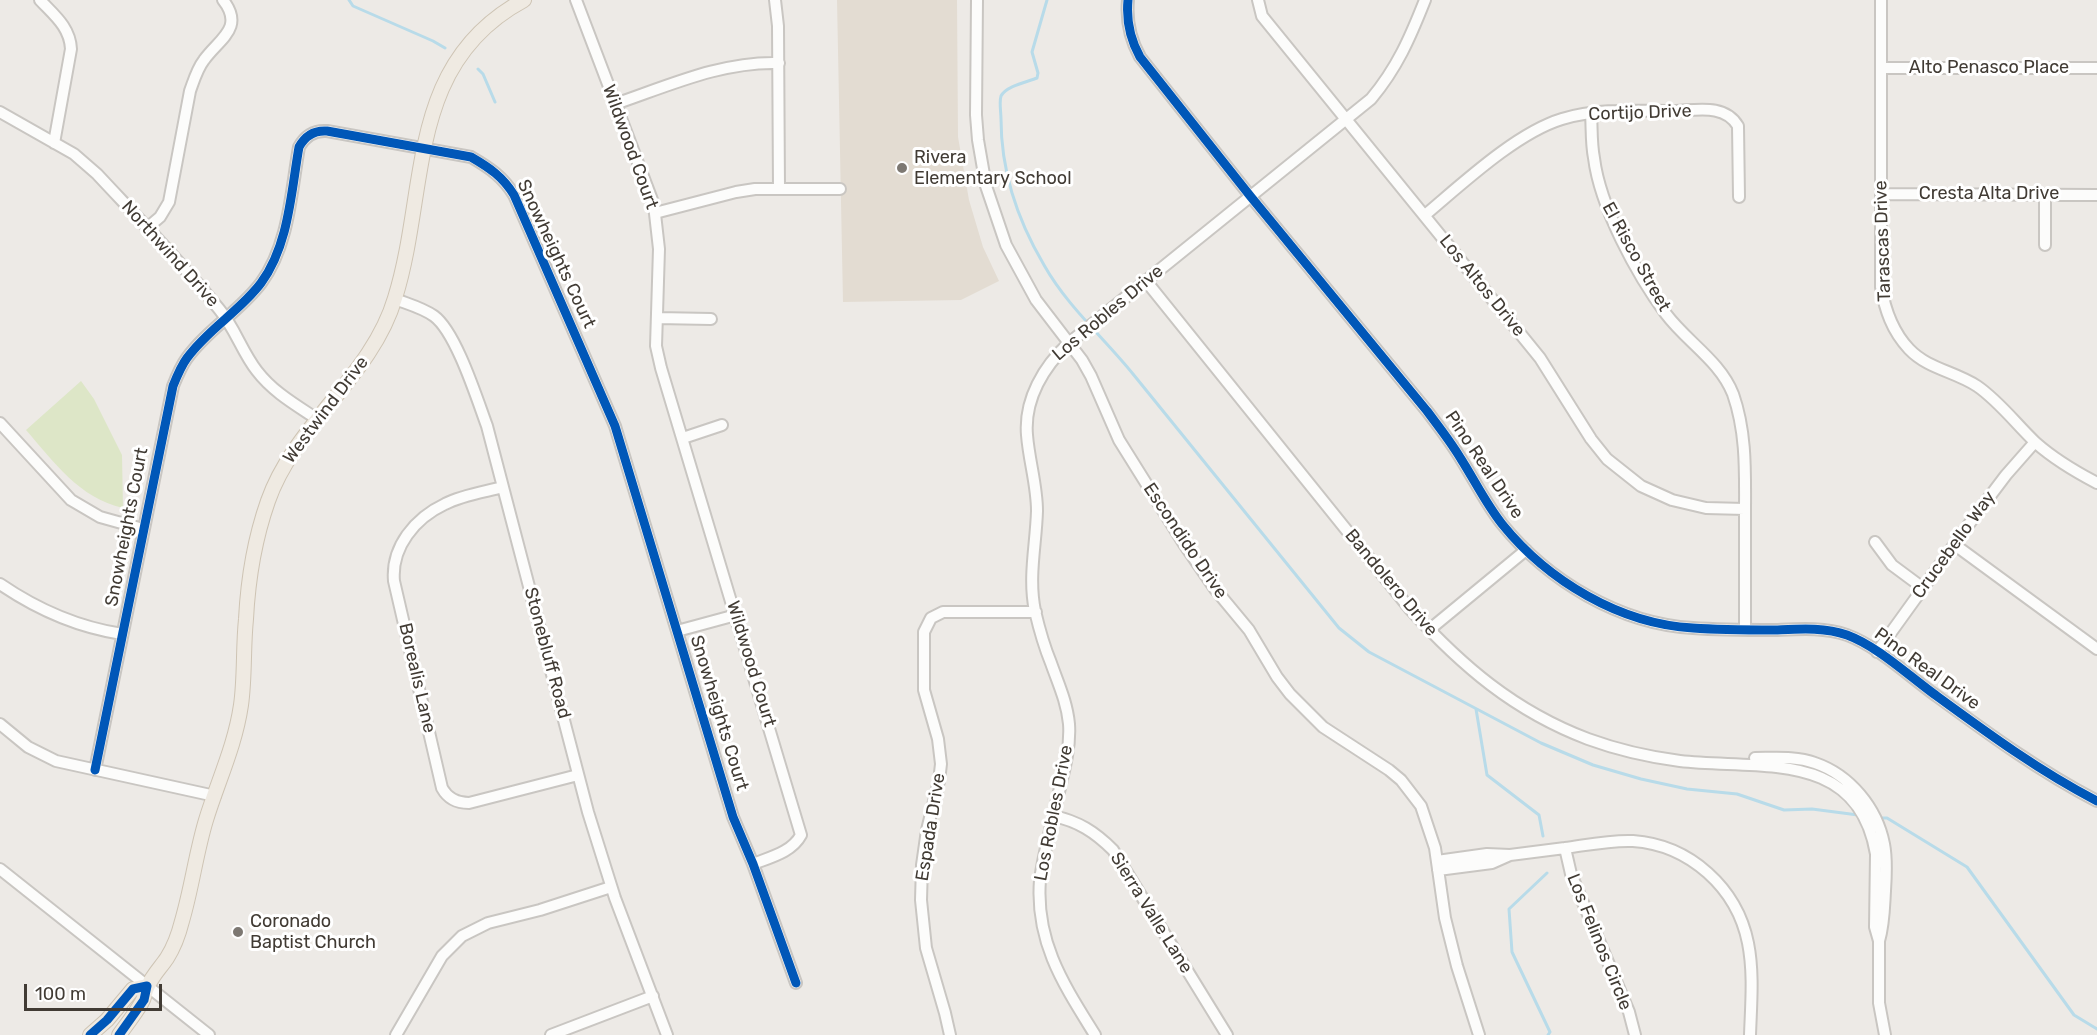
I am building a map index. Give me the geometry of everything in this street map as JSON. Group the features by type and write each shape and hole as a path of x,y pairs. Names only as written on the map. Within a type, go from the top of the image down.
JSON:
{"main road":[{"name":"Westwind Drive","path":"147,986 168,956 182,922 197,851 229,759 241,706 249,586 265,510 278,477 289,458 374,345 388,318 395,299 434,105 448,75 486,27 520,1"},
{"path":"90,1035 108,1020 134,989 147,986 144,1000 119,1035"}],"street":[{"path":"40,0 61,22 70,40 71,49 54,143"},
{"path":"147,228 160,217 169,202 195,75 202,62 228,33 232,23 231,13 223,0"},
{"name":"Wildwood Court","path":"576,0 650,191 659,249 656,346 801,836 796,844 787,850 753,864"},
{"path":"775,0 779,63 779,189"},
{"name":"Escondido Drive","path":"977,0 976,115 978,140 986,186 996,220 1020,273 1036,300 1069,342 1091,376 1119,440 1187,549 1215,589 1249,630 1277,677 1323,727 1377,761 1401,780 1421,807 1436,848 1445,918 1457,966 1479,1035"},
{"name":"Pino Real Drive","path":"1128,0 1127,21 1140,57 1251,197 1447,436 1491,509 1526,550 1586,595 1634,616 1689,628 1818,630 1849,636 1877,652 2025,759 2097,801"},
{"name":"Los Altos Drive","path":"1258,0 1262,16 1540,358 1591,439 1607,459 1641,486 1672,500 1706,507 1745,509"},
{"name":"Los Robles Drive","path":"1095,1035 1055,968 1043,930 1040,904 1040,880 1067,752 1069,725 1066,707 1044,645 1036,612 1032,556 1037,495 1027,433 1032,400 1042,374 1069,342 1371,99 1401,56 1425,0"},
{"name":"Tarascas Drive","path":"1881,0 1881,287 1886,311 1893,327 1902,341 1921,359 1933,367 1976,385 1988,394 2035,442 2097,483"},
{"path":"615,104 723,68 758,63 779,63"},
{"name":"Alto Penasco Place","path":"1882,68 2097,68"},
{"name":"Cortijo Drive","path":"1425,215 1521,139 1556,121 1591,113 1708,111 1730,115 1738,126 1739,197"},
{"name":"Northwind Drive","path":"0,112 83,161 147,228 226,318 248,358 267,384 317,419"},
{"name":"El Risco Street","path":"1591,113 1593,157 1601,191 1627,249 1666,314 1708,357 1732,392 1743,430 1746,471 1745,630"},
{"name":"Snowheights Court","path":"94,770 173,386 187,358 257,288 270,269 283,237 299,147 308,135 327,131 471,157 491,168 506,181 514,195 615,426 733,817 753,864 796,983"},
{"path":"655,213 736,192 840,189"},
{"name":"Cresta Alta Drive","path":"1881,194 2097,195"},
{"path":"2045,195 2045,245"},
{"name":"Bandolero Drive","path":"1146,281 1410,609 1443,645 1488,685 1543,719 1587,738 1637,754 1681,761 1719,763 1728,758 1781,758 1832,771 1860,795 1869,806 1884,846 1884,926 1879,941"},
{"name":"Stonebluff Road","path":"395,299 435,317 447,329 478,402 503,487 578,775 611,887 667,1035"},
{"path":"657,318 711,319"},
{"path":"0,423 71,500 100,517 143,529"},
{"path":"682,438 722,425"},
{"name":"Crucebello Way","path":"1877,652 2006,475 2035,442"},
{"name":"Borealis Lane","path":"503,487 446,503 432,511 412,529 398,549 395,559 394,581 442,788 454,801 469,803 578,775"},
{"path":"1875,542 1892,565 1923,588"},
{"path":"1955,545 2097,649"},
{"path":"1429,630 1526,550"},
{"path":"0,584 33,606 55,616 82,626 122,634"},
{"name":"Espada Drive","path":"950,1035 926,948 922,918 922,865 941,764 938,739 924,690 924,632 931,618 943,612 1036,612"},
{"path":"677,631 736,615"},
{"path":"0,724 42,755 56,762 215,796"},
{"name":"Bandolero Drive","path":"1804,765 1830,782 1853,803 1870,831 1876,854 1875,927 1879,941 1879,1003 1885,1035"},
{"name":"Sierra Valle Lane","path":"1053,816 1076,822 1089,829 1113,850 1227,1035"},
{"name":"Los Felinos Circle","path":"1438,866 1492,863 1510,855 1608,842 1646,843 1678,853 1708,872 1726,891 1739,914 1749,944 1750,1035"},
{"name":"Los Felinos Circle","path":"1565,848 1571,874 1629,1012 1635,1035"},
{"path":"0,869 209,1035"},
{"path":"396,1035 442,956 462,936 488,923 540,910 611,887"},
{"path":"551,1035 653,996"}],"shaded area":[{"name":"Rivera Elementary School","path":"837,0 957,0 958,137 969,200 983,247 999,281 961,300 843,302"}],"green space":[{"path":"81,381 94,399 122,455 123,508 107,503 80,487 57,466 26,430"}],"waterway":[{"path":"349,0 353,6 445,48"},
{"path":"1047,0 1032,52 1038,73 1037,78 1007,90 1001,96 1000,101 1004,157 1013,195 1026,231 1053,280 1064,294 1133,374 1339,628 1369,652 1541,743 1593,765 1687,789 1737,794 1784,810 1812,809 1858,815"},
{"path":"478,69 483,74 495,102"},
{"path":"1476,709 1487,775 1539,815 1543,836"},
{"path":"1879,818 1887,818 1967,867 2074,1015 2097,1029"},
{"path":"1547,873 1509,909 1512,952 1550,1032 1548,1035"}],"cycle path":[{"path":"1128,0 1130,30 1140,57 1251,197 1427,411 1502,524 1541,564 1587,596 1639,618 1666,625 1724,630 1802,629 1847,635 1881,653 2013,750 2054,777 2097,801"},
{"path":"95,770 173,386 183,364 195,348 253,293 270,268 278,252 288,218 299,147 310,134 327,131 471,157 496,173 514,195 615,426 733,817 753,864 796,983"},
{"path":"90,1035 107,1020 133,989 147,986 144,1000 119,1035"}],"place":[{"name":"Rivera Elementary School","path":"902,168"},
{"name":"Coronado Baptist Church","path":"238,932"}]}
